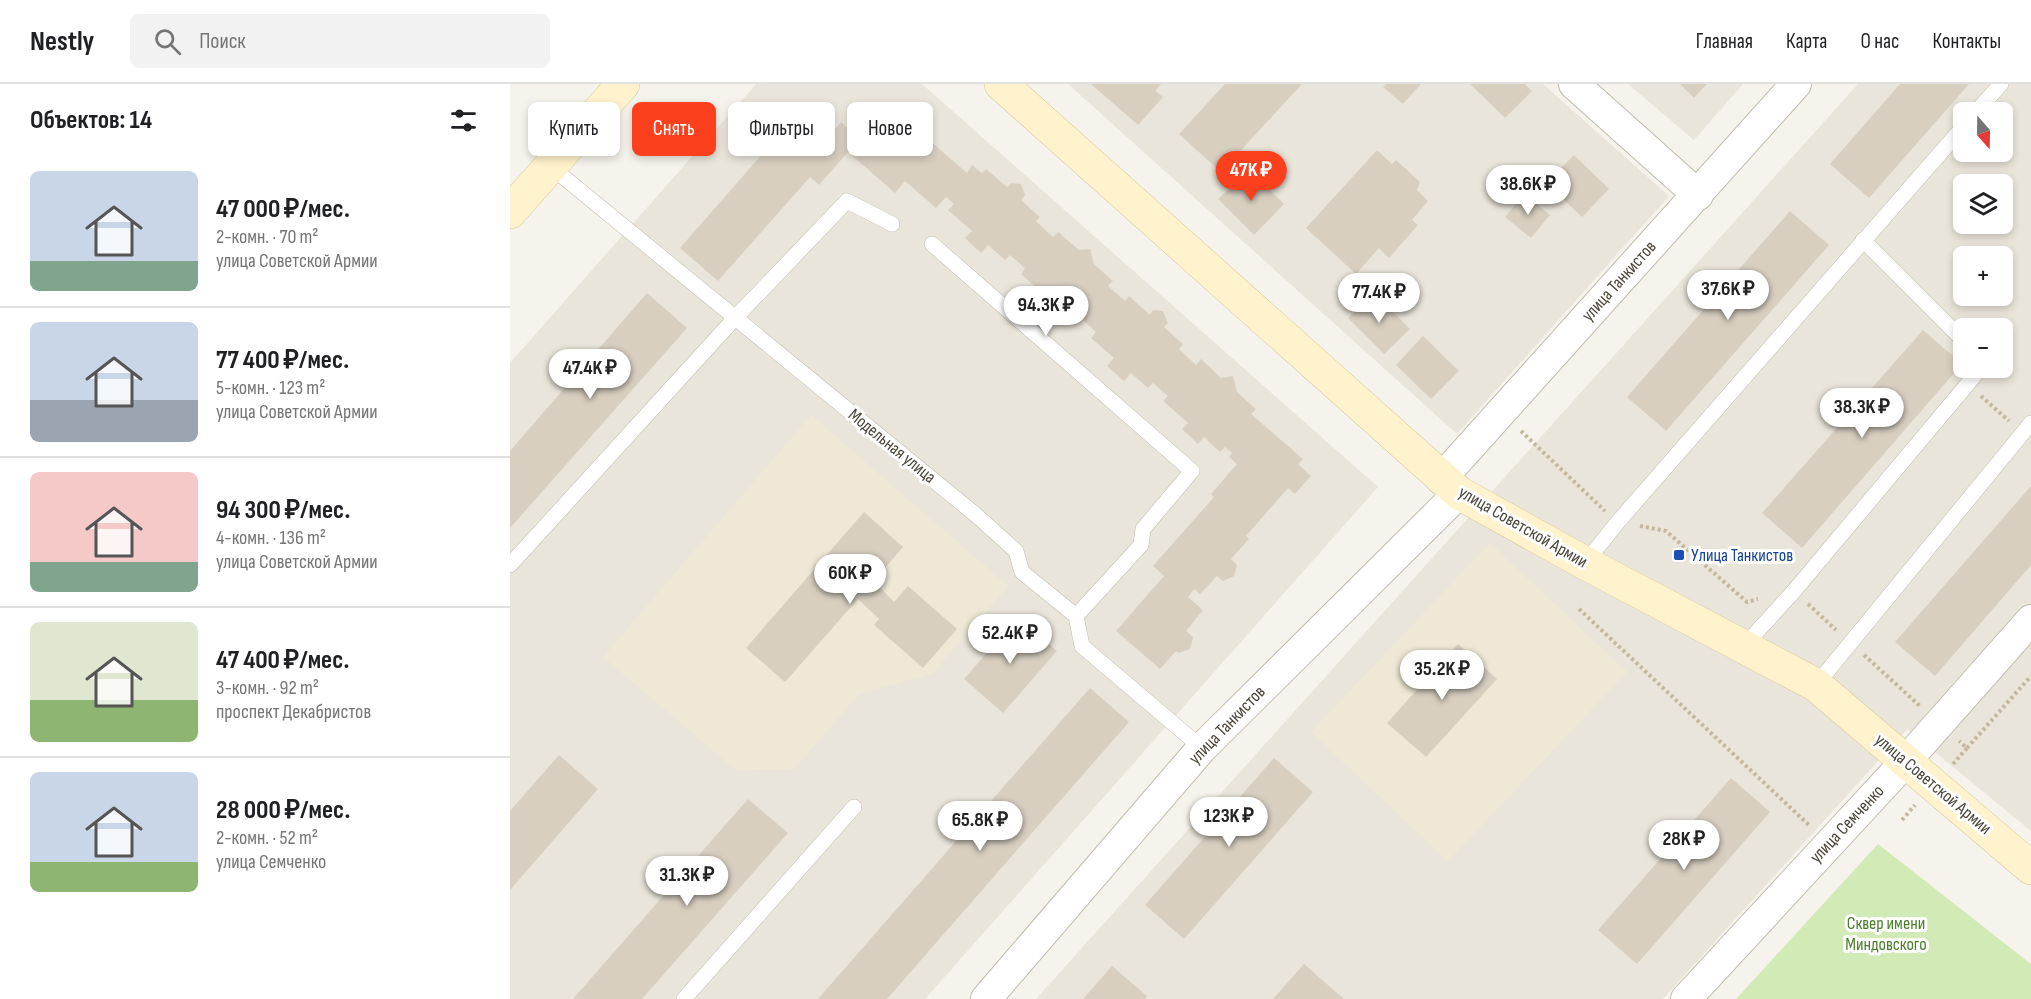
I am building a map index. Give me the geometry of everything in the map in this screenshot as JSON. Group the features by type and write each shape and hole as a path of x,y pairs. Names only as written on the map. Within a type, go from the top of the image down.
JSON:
{"street":[{"path":"510,212 622,84"},
{"name":"улица Советской Армии","path":"1001,84 1450,486 1585,563 1745,645 1816,685 2031,867"},
{"path":"1574,84 1698,195"},
{"name":"улица Танкистов","path":"986,999 1203,748 1450,486 1500,412 1796,84"},
{"name":"улица Семченко","path":"1686,999 1906,761 2031,620"}],"lane":[{"path":"1985,102 2001,84"},
{"path":"1585,563 1617,523 1953,138"},
{"name":"Модельная улица","path":"550,166 976,515 1016,551 1022,572 1077,616"},
{"path":"510,565 735,318 847,201 892,224"},
{"path":"1863,240 1953,330"},
{"path":"932,244 1192,471 1143,529 1141,545 1077,616 1082,646 1203,748"},
{"path":"1745,645 1794,591 1971,378"},
{"path":"1816,685 2027,428"},
{"path":"684,999 855,807"}],"path":[{"path":"1967,383 2027,428"},
{"path":"1500,412 1617,523 1666,531 1747,602 1794,591 1921,707"},
{"path":"1579,609 1812,828 1819,820"},
{"path":"1967,748 2031,676"}],"shaded area":[{"path":"756,84 922,84 1378,487 925,999 510,999 510,363 693,156 716,156 716,129 728,116 728,156 835,156 835,102 740,102"},
{"path":"1068,84 1543,84 1669,196 1457,434"},
{"path":"1628,84 1743,84 1694,140"},
{"path":"1858,84 2031,84 2031,831 1907,729 1663,999 1036,999"},
{"path":"811,415 1008,586 932,674 859,694 794,769 736,770 603,657"},
{"path":"1490,543 1627,672 1448,861 1311,732"}],"green space":[{"name":"Сквер имени Миндовского","path":"1878,844 2031,964 2031,999 1736,999"}],"building":[{"path":"1091,84 1161,84 1155,91 1163,97 1138,125"},
{"path":"1225,84 1302,84 1221,172 1179,134"},
{"path":"1386,84 1421,84 1403,104 1383,87"},
{"path":"1470,84 1525,84 1532,91 1505,118"},
{"path":"1680,84 1707,84 1694,98"},
{"path":"1900,84 1969,84 1869,198 1830,164"},
{"path":"841,122 847,127 847,153 819,185 810,177 718,281 680,248 761,156 835,156 835,129"},
{"path":"933,143 967,173 972,165 982,173 986,169 1007,187 1011,183 1021,184 1025,195 1021,200 1040,217 1036,221 1053,237 1058,232 1079,250 1090,249 1094,264 1113,281 1108,286 1125,301 1129,296 1150,315 1153,310 1163,311 1168,323 1164,327 1183,344 1179,349 1196,365 1201,359 1221,378 1233,376 1237,392 1256,409 1251,414 1303,459 1298,464 1311,476 1295,494 1288,488 1246,536 1249,539 1231,559 1237,565 1234,576 1223,581 1217,576 1200,594 1194,589 1188,597 1203,610 1186,631 1193,637 1190,649 1179,653 1176,651 1160,669 1116,631 1164,576 1153,566 1214,497 1211,494 1237,464 1229,457 1232,453 1225,447 1220,452 1204,437 1198,444 1182,429 1188,423 1163,401 1168,396 1153,383 1148,388 1131,373 1124,381 1107,366 1114,358 1091,338 1096,332 1082,319 1077,324 1061,310 1055,316 1039,302 1045,295 1021,274 1025,268 1010,255 1005,260 988,245 981,253 965,238 972,231 948,210 954,204 946,197 936,208 905,181 895,193 853,156 933,156"},
{"path":"1377,150 1392,164 1396,160 1420,182 1417,190 1428,201 1412,220 1418,225 1389,258 1379,248 1356,274 1306,228"},
{"path":"1574,155 1609,189 1582,217 1546,183"},
{"path":"1249,169 1284,204 1254,235 1218,199"},
{"path":"1524,194 1550,215 1531,238 1505,217"},
{"path":"1790,211 1829,245 1666,431 1627,397"},
{"path":"647,293 687,328 510,528 510,451"},
{"path":"1374,293 1410,329 1384,354 1348,318"},
{"path":"1923,330 1953,356 1953,374 1802,548 1762,513"},
{"path":"1423,336 1459,371 1431,399 1396,365"},
{"path":"2031,486 2031,565 1935,676 1895,642"},
{"path":"864,512 903,547 874,581 894,602 908,586 957,629 923,668 874,625 879,619 858,599 785,682 746,648"},
{"path":"1018,617 1057,651 1003,713 964,679"},
{"path":"1458,644 1497,679 1426,757 1387,723"},
{"path":"1090,688 1129,722 887,999 818,999"},
{"path":"559,755 598,789 510,890 510,811"},
{"path":"1274,758 1313,792 1184,939 1145,905"},
{"path":"1731,778 1770,812 1637,964 1598,930"},
{"path":"748,799 788,833 642,999 573,999"},
{"path":"1304,964 1344,999 1273,999"},
{"path":"1112,966 1147,996 1145,999 1083,999"}],"place":[{"name":"Улица Танкистов","path":"1679,555"}]}
